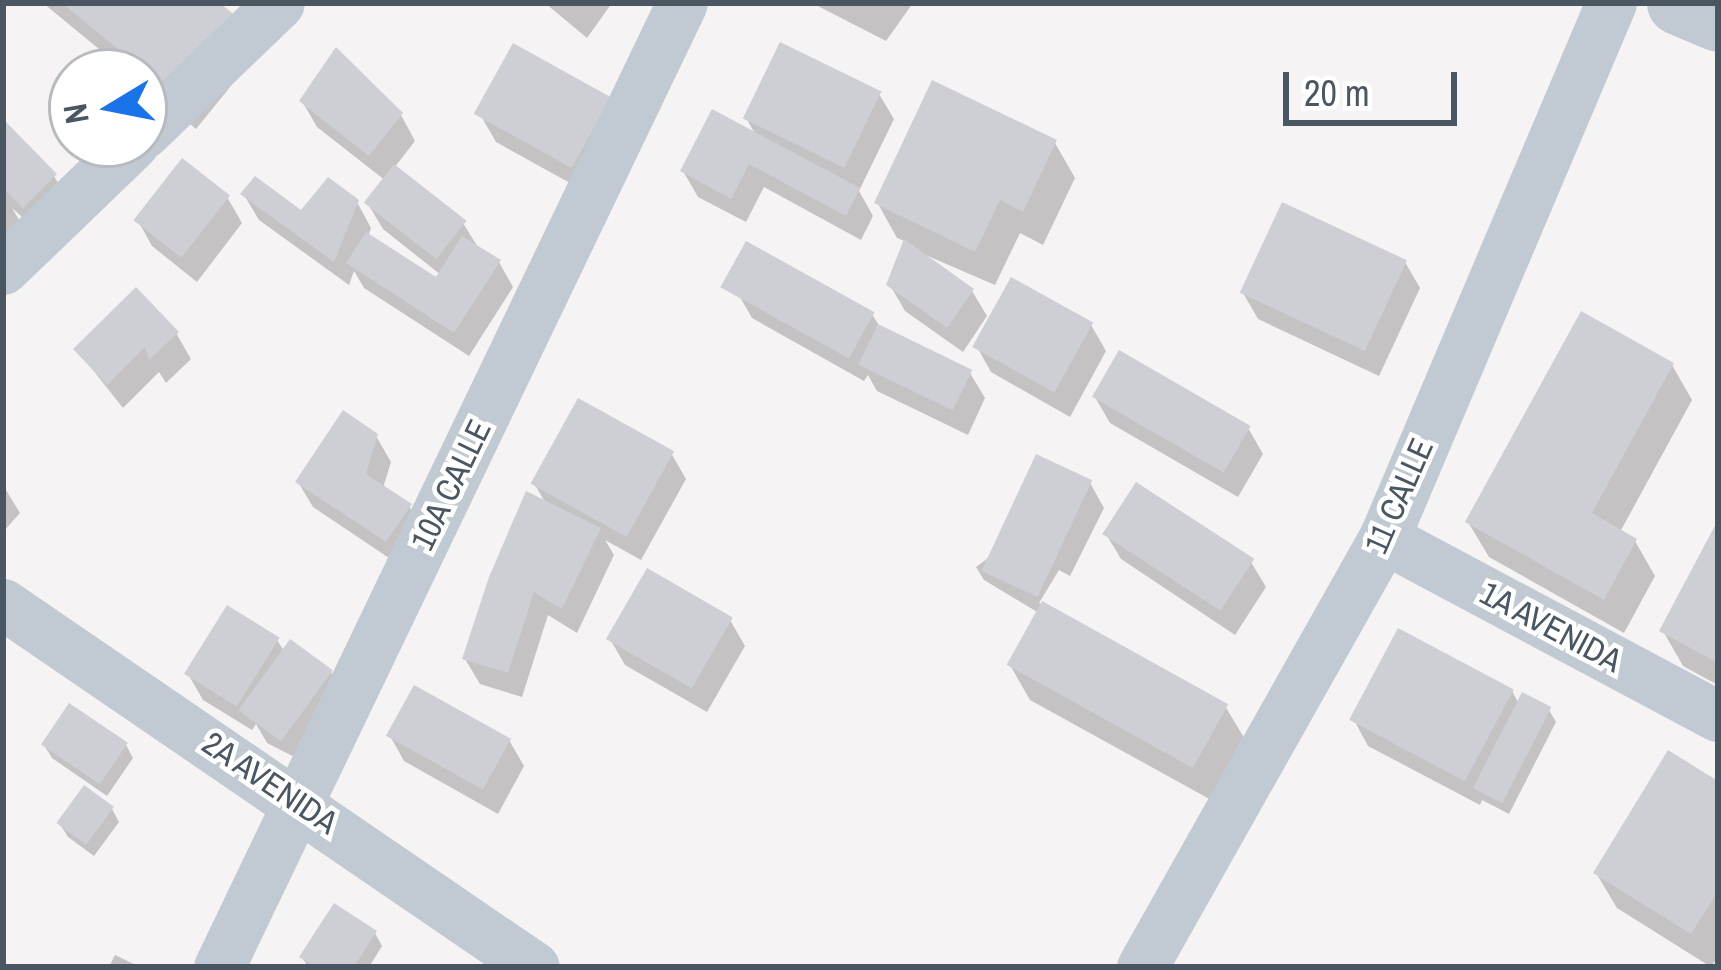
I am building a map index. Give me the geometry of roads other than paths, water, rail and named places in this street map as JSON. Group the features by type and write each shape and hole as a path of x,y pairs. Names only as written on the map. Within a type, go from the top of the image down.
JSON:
{"street":[{"path":"168,110 279,3"},
{"name":"10A CALLE","path":"219,967 682,3"},
{"name":"11 CALLE","path":"1142,967 1384,538 1611,3"},
{"path":"1678,3 1718,20"},
{"path":"3,269 108,168"},
{"name":"1A AVENIDA","path":"1384,538 1718,716"},
{"name":"2A AVENIDA","path":"3,604 534,967"}]}
